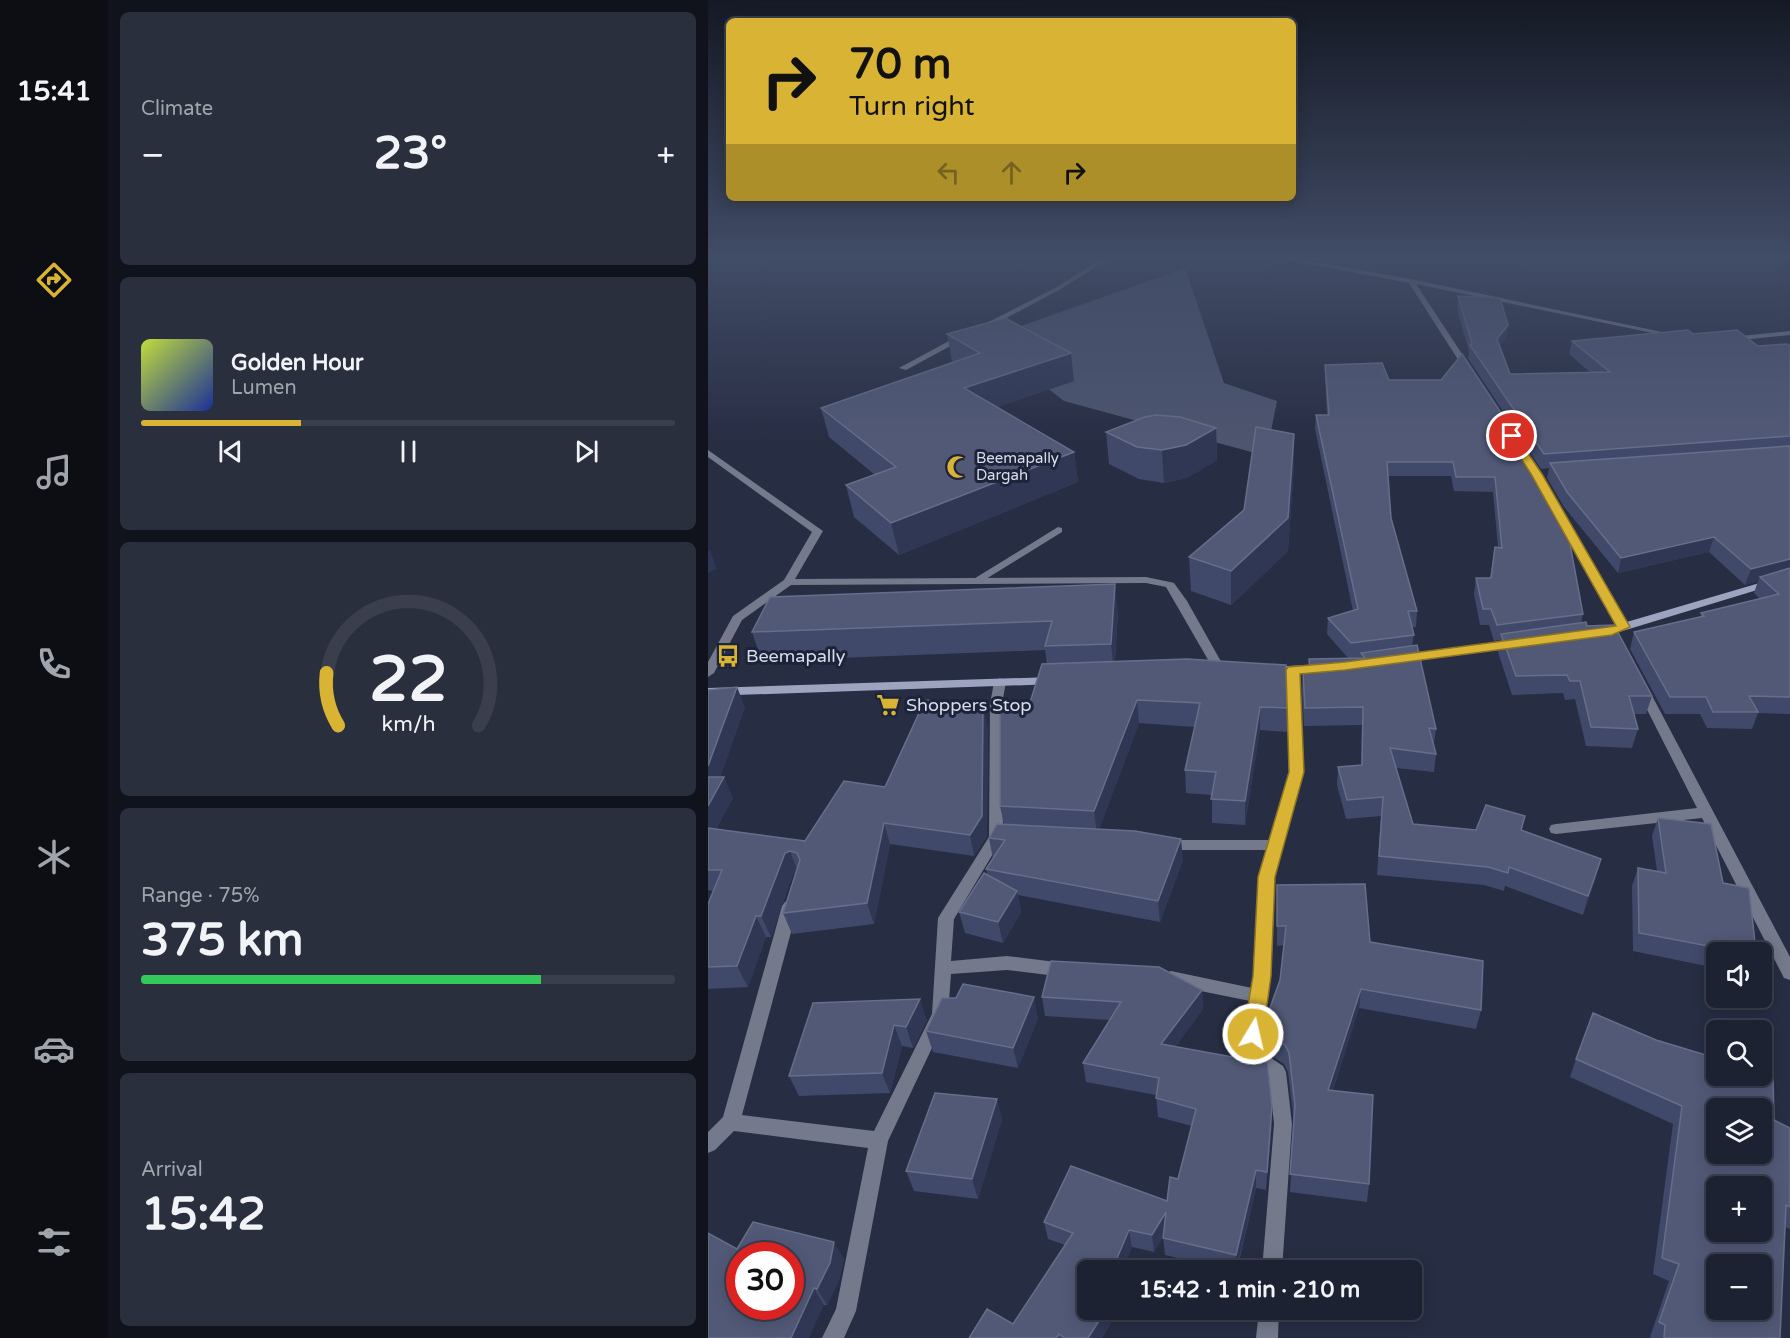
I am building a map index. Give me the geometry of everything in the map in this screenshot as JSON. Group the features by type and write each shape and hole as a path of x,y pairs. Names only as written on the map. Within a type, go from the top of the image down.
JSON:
{"main road":[{"path":"1589,634 1618,633 1790,577"},
{"path":"1391,660 1531,642"},
{"path":"1258,672 1334,667"},
{"path":"708,692 1070,680"}],"street":[{"path":"903,368 998,319"},
{"path":"1436,319 1474,378"},
{"path":"1599,319 1680,336"},
{"path":"1719,340 1763,340 1790,333"},
{"path":"708,453 818,531 788,582 737,618 708,673"},
{"path":"1554,505 1618,633"},
{"path":"977,580 1058,530"},
{"path":"788,582 1119,579 1146,580 1170,585 1223,675"},
{"path":"1273,1260 1283,1124 1276,1072 1250,1053 1262,976 1267,877 1297,772 1293,670"},
{"path":"1634,672 1790,973"},
{"path":"833,1338 846,1311 879,1140 940,1014 946,918 1002,837 996,704 1000,682"},
{"path":"1556,829 1708,812"},
{"path":"1149,845 1276,845"},
{"path":"708,1144 731,1122 796,889"},
{"path":"943,968 1007,963 1077,971"},
{"path":"1156,975 1259,996"},
{"path":"731,1122 879,1140"},
{"path":"1266,1338 1268,1320"}],"shaded area":[{"path":"1039,319 1202,319 1224,383 1277,401 1266,456 1064,401 984,339"}],"building":[{"path":"1000,319 1008,319 1071,353 964,388 1074,452 891,523 846,485 896,467 821,408 980,353 947,334"},
{"path":"1465,319 1506,319 1508,325 1497,339 1510,374 1610,372 1572,341 1688,330 1693,334 1737,330 1758,346 1787,344 1790,346 1790,436 1544,454 1470,345 1472,343"},
{"path":"1462,354 1533,461 1565,517 1583,614 1497,625 1491,609 1483,609 1476,578 1491,578 1495,547 1502,548 1495,477 1456,477 1453,462 1387,462 1391,518 1417,611 1408,611 1414,635 1351,643 1328,618 1358,609 1316,415 1329,415 1325,365 1382,363 1389,380 1441,380"},
{"path":"1156,415 1180,417 1216,428 1186,445 1162,450 1137,447 1106,432"},
{"path":"1256,427 1294,434 1288,518 1231,571 1189,557 1244,510"},
{"path":"1790,446 1790,559 1751,569 1714,537 1621,558 1567,492 1550,463"},
{"path":"1790,568 1790,697 1749,696 1758,712 1713,712 1706,697 1670,697 1634,632 1704,616 1701,613 1779,594 1760,577"},
{"path":"1115,584 1111,644 1045,646 1052,621 752,632 770,597"},
{"path":"1586,622 1587,626 1614,625 1652,696 1629,696 1638,729 1591,727 1580,681 1570,681 1567,675 1516,676 1501,634"},
{"path":"1417,645 1436,729 1429,728 1436,754 1390,748 1413,824 1476,830 1486,805 1525,816 1521,830 1601,859 1588,896 1509,867 1508,873 1488,867 1379,856 1383,797 1347,800 1338,767 1362,765 1363,707 1305,708 1303,671 1310,671 1309,659 1365,658 1361,653"},
{"path":"1187,659 1286,665 1287,708 1260,707 1245,801 1211,799 1216,772 1185,770 1200,703 1137,700 1094,811 1000,806 1000,706 1028,709 1042,664"},
{"path":"737,687 708,766 708,690"},
{"path":"925,700 983,707 982,816 970,835 884,823 867,903 783,913 800,860 797,853 790,851 785,853 761,916 756,916 737,966 708,967 708,904 722,870 708,870 708,828 805,841 844,781 885,787"},
{"path":"708,777 724,777 708,806"},
{"path":"1658,818 1711,824 1723,883 1749,888 1755,942 1706,942 1706,946 1639,933 1638,868 1666,873"},
{"path":"997,824 1135,831 1181,839 1158,901 986,869 1005,840 989,838"},
{"path":"984,873 1017,891 998,922 959,912"},
{"path":"1365,884 1370,942 1483,961 1481,1010 1361,989 1328,1090 1373,1095 1369,1184 1290,1174 1295,1105 1289,1053 1285,1045 1262,1030 1280,980 1286,926 1277,926 1277,885"},
{"path":"1051,961 1159,967 1202,990 1161,1044 1249,1060 1254,1049 1267,1059 1272,1106 1267,1172 1256,1170 1236,1255 1163,1238 1166,1212 1152,1235 1129,1230 1116,1260 1077,1260 1077,1320 1100,1320 1088,1338 1065,1338 1059,1334 1056,1338 969,1338 987,1309 1013,1324 1073,1233 1044,1222 1071,1166 1167,1201 1170,1177 1178,1179 1196,1109 1156,1098 1159,1078 1083,1063 1121,1002 1042,997"},
{"path":"963,984 1034,997 1013,1048 926,1031 942,998 956,998"},
{"path":"920,999 906,1027 894,1025 882,1073 789,1076 813,1003"},
{"path":"1593,1013 1656,1040 1706,1055 1706,1086 1772,1086 1773,1076 1774,1120 1790,1128 1790,1207 1786,1205 1780,1338 1664,1338 1665,1325 1659,1322 1679,1264 1662,1258 1682,1106 1576,1059"},
{"path":"935,1093 997,1099 972,1179 906,1171"},
{"path":"753,1222 834,1242 830,1263 817,1289 814,1288 804,1310 804,1242 741,1242"},
{"path":"708,1233 726,1243 726,1320 799,1320 791,1338 708,1338"}],"place":[{"name":"Beemapally Dargah","path":"958,467"},
{"name":"Beemapally","path":"728,656"},
{"name":"Shoppers Stop","path":"888,705"}],"route":[{"path":"1253,1034 1262,976 1267,877 1297,772 1293,670 1345,666 1612,631 1623,627 1537,474 1512,436"}]}
